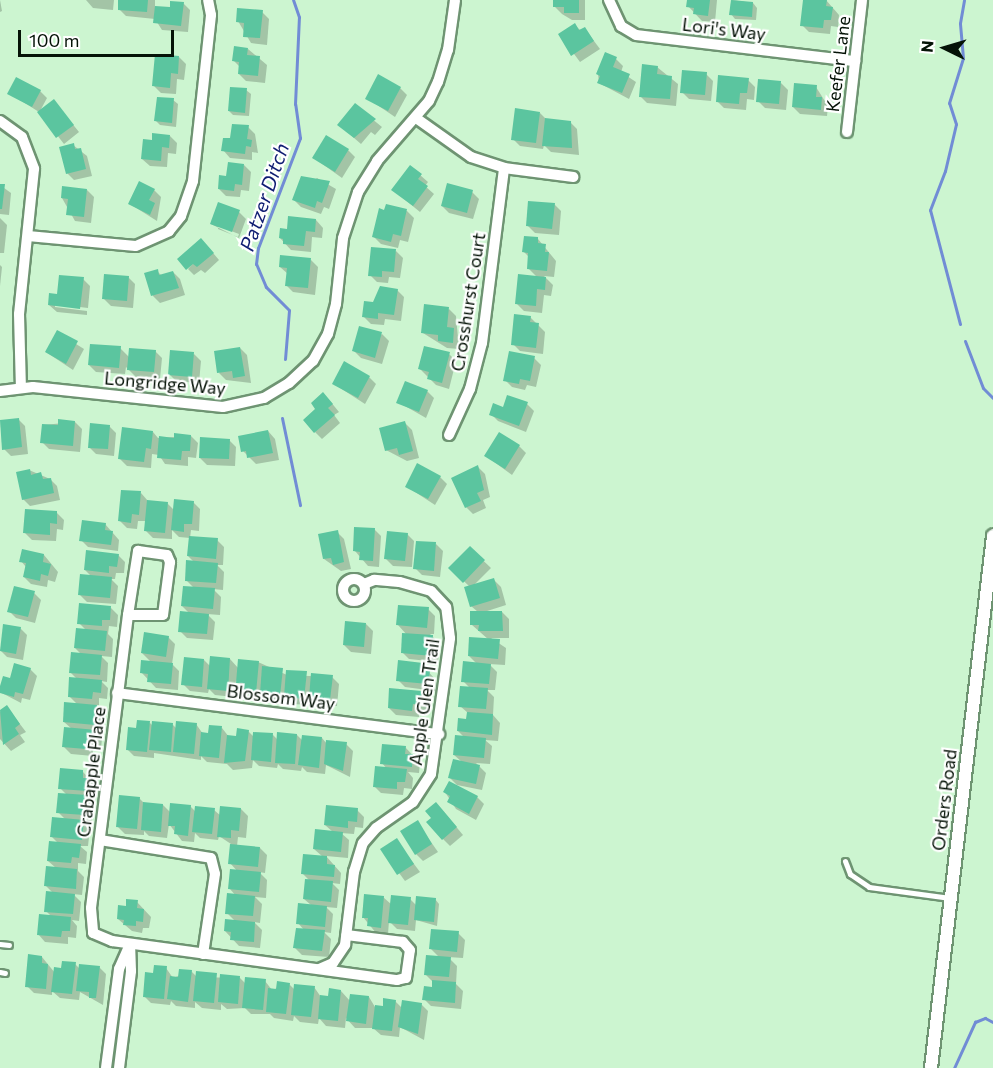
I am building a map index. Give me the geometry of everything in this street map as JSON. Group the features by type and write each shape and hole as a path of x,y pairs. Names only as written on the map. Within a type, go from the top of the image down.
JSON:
{"street":[{"path":"28,236 136,246 169,231 181,216 193,182 212,15 208,0"},
{"name":"Longridge Way","path":"0,391 21,388 223,407 264,398 289,383 313,361 328,334 336,304 343,237 358,192 376,161 429,101 444,65 455,0"},
{"name":"Lori's Way","path":"609,0 621,26 636,34 855,61"},
{"name":"Keefer Lane","path":"847,132 862,0"},
{"path":"416,118 458,151 504,168 573,177"},
{"path":"0,121 22,137 33,159 35,183 19,314 21,388"},
{"name":"Crosshurst Court","path":"449,435 470,389 482,343 504,168"},
{"name":"Orders Road","path":"931,1068 993,536"},
{"name":"Crabapple Place","path":"128,615 163,615 170,562 166,555 138,551 128,615 117,693 90,923 93,933 130,944"},
{"name":"Apple Glen Trail","path":"318,969 340,954 346,934 357,857 376,828 413,802 426,785 439,734 450,638 446,608 431,591 413,584 374,580 364,584"},
{"name":"Blossom Way","path":"117,693 439,734"},
{"path":"100,840 211,858 215,874 203,954"},
{"path":"130,944 397,980 406,978 410,950 403,942 346,934"},
{"path":"106,1068 119,969 130,944"},
{"path":"119,1068 131,971 130,944"}],"lane":[{"path":"845,861 850,874 869,887 950,898"},
{"path":"0,944 9,945"},
{"path":"109,1045 122,1046"}],"building":[{"path":"118,0 148,0 147,12 118,10"},
{"path":"553,0 579,0 579,13 564,13 564,7 553,7"},
{"path":"687,0 710,0 708,16 693,14 694,8 686,7"},
{"path":"731,0 753,2 752,17 729,15"},
{"path":"803,0 827,0 826,6 833,7 831,20 824,20 823,28 800,26"},
{"path":"170,1 184,2 181,26 153,23 155,6 170,7"},
{"path":"237,8 263,10 260,38 243,37 244,23 236,22"},
{"path":"575,23 579,30 585,27 594,41 571,56 558,34"},
{"path":"234,46 248,48 247,55 260,56 258,76 238,74 239,62 232,61"},
{"path":"605,52 617,57 613,67 630,74 622,93 597,83 600,76 596,74"},
{"path":"155,54 179,56 178,74 171,73 170,88 152,86"},
{"path":"642,64 658,66 657,74 672,76 670,99 639,97"},
{"path":"682,70 707,72 705,95 680,93"},
{"path":"378,74 401,87 388,111 365,99"},
{"path":"718,75 749,78 747,93 740,93 739,104 716,102"},
{"path":"16,77 41,90 32,107 7,94"},
{"path":"758,79 781,81 779,104 756,102"},
{"path":"794,83 817,85 816,97 822,97 821,110 792,107"},
{"path":"230,87 247,88 245,113 228,111"},
{"path":"157,97 174,98 172,123 154,121"},
{"path":"54,99 74,125 56,138 37,112"},
{"path":"355,103 376,119 354,138 337,125"},
{"path":"515,108 540,112 536,143 511,140"},
{"path":"545,118 571,121 572,148 542,146"},
{"path":"232,124 249,125 247,139 252,140 251,147 246,146 245,154 221,151 223,138 230,138"},
{"path":"152,133 170,135 169,148 162,147 161,161 141,159 143,139 152,140"},
{"path":"326,135 349,149 335,172 312,158"},
{"path":"74,143 75,149 81,148 86,169 66,174 59,147"},
{"path":"228,162 244,164 242,185 235,184 234,191 218,189 219,175 226,176"},
{"path":"410,165 422,174 418,179 428,186 413,206 391,190"},
{"path":"301,176 330,181 322,203 317,201 315,208 292,200"},
{"path":"139,181 155,189 149,200 155,203 150,215 128,204"},
{"path":"447,183 473,190 467,213 441,206"},
{"path":"0,184 5,184 2,209 0,209"},
{"path":"62,186 87,189 84,217 66,215 68,199 61,198"},
{"path":"528,201 555,203 552,229 526,226"},
{"path":"218,202 240,210 232,232 210,224"},
{"path":"386,204 407,209 401,236 393,234 391,242 372,237 379,208 384,210"},
{"path":"288,216 316,219 315,232 306,231 304,246 283,244 283,239 279,238 280,228 287,229"},
{"path":"524,236 538,237 538,243 546,244 545,252 549,252 547,271 527,269 528,253 522,252"},
{"path":"201,238 214,253 197,267 193,264 186,270 177,259"},
{"path":"371,247 396,249 394,272 382,271 382,277 368,276"},
{"path":"280,255 311,258 308,288 285,286 287,268 279,267"},
{"path":"158,269 159,275 173,271 179,288 151,296 144,273"},
{"path":"104,274 129,276 127,301 102,299"},
{"path":"518,274 546,277 545,290 537,289 536,306 515,304"},
{"path":"59,275 84,277 80,309 48,305 49,293 57,294"},
{"path":"380,286 398,289 394,315 378,313 378,319 362,317 364,301 373,302"},
{"path":"424,304 449,307 447,327 454,328 453,343 438,341 438,335 421,333"},
{"path":"514,314 531,316 530,322 539,323 536,348 511,345"},
{"path":"359,326 382,332 375,358 352,351"},
{"path":"57,330 78,341 66,364 45,352"},
{"path":"90,344 121,346 119,368 88,365"},
{"path":"424,346 450,352 442,383 427,379 429,372 418,369"},
{"path":"240,347 245,376 233,378 232,371 217,373 214,351"},
{"path":"129,348 156,350 154,372 127,370"},
{"path":"170,350 194,352 192,377 168,375"},
{"path":"509,351 535,356 530,381 520,379 519,384 503,381"},
{"path":"344,361 370,376 358,398 332,384"},
{"path":"405,381 428,390 419,412 396,403"},
{"path":"323,392 333,404 328,408 335,415 314,433 303,420 315,409 311,403"},
{"path":"507,395 528,402 519,426 489,415 493,403 503,407"},
{"path":"19,418 22,447 2,450 0,420"},
{"path":"58,419 75,421 73,446 40,443 42,424 58,425"},
{"path":"405,421 413,451 399,455 397,448 385,451 379,428"},
{"path":"90,423 110,425 108,449 88,448"},
{"path":"122,427 153,431 151,449 146,448 144,462 118,459"},
{"path":"268,430 273,453 247,458 246,451 241,452 238,436"},
{"path":"499,432 520,445 505,469 484,456"},
{"path":"174,433 191,435 190,451 182,451 181,460 157,458 159,436 174,438"},
{"path":"200,437 230,439 229,459 199,458"},
{"path":"417,463 441,476 428,499 405,487"},
{"path":"478,465 484,490 477,493 481,501 465,508 451,478"},
{"path":"30,469 31,475 41,472 43,479 51,478 54,493 22,500 16,472"},
{"path":"121,490 141,491 139,515 132,514 131,523 118,521"},
{"path":"174,499 194,501 192,524 184,524 184,532 171,530"},
{"path":"147,500 168,502 165,533 144,531"},
{"path":"25,509 57,511 57,524 50,523 50,535 23,533"},
{"path":"82,520 106,523 105,530 113,531 111,545 79,541"},
{"path":"354,527 375,528 373,561 359,560 360,552 353,551"},
{"path":"338,530 344,562 333,565 331,558 323,559 318,534"},
{"path":"387,531 408,533 405,561 384,559"},
{"path":"189,536 218,538 216,559 187,556"},
{"path":"416,541 436,542 434,571 413,569"},
{"path":"470,546 485,560 463,583 448,568"},
{"path":"22,549 44,554 43,562 51,564 48,576 41,574 40,581 23,577 26,563 19,562"},
{"path":"86,550 119,554 117,567 109,566 109,573 84,570"},
{"path":"186,560 218,563 216,583 185,581"},
{"path":"80,574 112,577 110,598 78,595"},
{"path":"494,578 500,598 470,607 464,587"},
{"path":"14,586 35,591 28,617 7,612"},
{"path":"183,586 215,588 213,609 181,606"},
{"path":"79,603 111,606 110,620 102,620 102,626 77,624"},
{"path":"398,605 429,607 427,628 396,625"},
{"path":"180,611 209,614 207,634 178,632"},
{"path":"470,611 502,611 503,631 478,631 479,625 470,625"},
{"path":"345,621 366,623 364,647 343,645"},
{"path":"3,624 21,627 16,654 0,651"},
{"path":"76,628 107,631 105,651 74,648"},
{"path":"144,632 169,636 166,657 141,653"},
{"path":"402,633 433,635 432,656 401,653"},
{"path":"469,637 500,639 498,659 468,656"},
{"path":"71,652 102,655 100,675 69,673"},
{"path":"210,656 230,658 228,691 207,689"},
{"path":"184,657 204,659 202,687 181,685"},
{"path":"238,659 259,661 256,693 242,692 243,683 236,683"},
{"path":"141,660 173,663 171,684 147,682 148,674 140,673"},
{"path":"398,660 423,663 422,671 430,671 428,684 396,681"},
{"path":"463,661 491,664 489,684 461,682"},
{"path":"14,663 31,668 23,694 15,692 14,697 0,693 0,686 3,676 10,678"},
{"path":"262,666 283,668 280,696 260,694"},
{"path":"286,670 307,671 304,699 284,697"},
{"path":"311,673 333,675 330,700 309,698"},
{"path":"69,677 102,680 101,693 93,692 92,699 68,697"},
{"path":"460,686 488,688 486,709 458,707"},
{"path":"389,688 422,691 421,705 413,704 412,711 388,708"},
{"path":"64,702 97,705 95,725 63,722"},
{"path":"7,705 20,724 15,728 19,734 3,745 0,710"},
{"path":"467,712 493,714 492,735 457,731 458,718 466,719"},
{"path":"137,720 150,721 147,752 126,750 128,727 136,728"},
{"path":"152,721 173,723 171,752 149,750"},
{"path":"176,721 197,723 194,754 173,752"},
{"path":"209,725 222,726 219,758 199,756 201,732 208,733"},
{"path":"64,727 96,730 95,743 87,742 86,749 62,747"},
{"path":"237,728 249,730 245,761 224,763 227,735 236,736"},
{"path":"253,732 273,733 271,762 251,760"},
{"path":"277,732 297,734 295,764 275,763"},
{"path":"302,735 322,737 319,768 298,765"},
{"path":"455,735 486,738 484,758 453,755"},
{"path":"326,740 347,742 343,771 324,764"},
{"path":"382,744 406,746 405,754 413,754 412,767 380,764"},
{"path":"453,759 480,765 476,784 448,778"},
{"path":"375,766 407,769 405,782 397,782 397,789 373,787"},
{"path":"60,768 83,770 83,778 90,778 89,791 58,789"},
{"path":"449,781 478,796 469,814 447,802 450,796 443,792"},
{"path":"58,793 87,795 85,815 56,813"},
{"path":"119,795 140,797 137,829 116,827"},
{"path":"143,802 163,804 161,832 141,830"},
{"path":"436,802 457,827 442,840 426,822 431,818 425,811"},
{"path":"170,803 191,805 188,836 174,834 175,826 168,826"},
{"path":"326,805 358,808 357,822 348,821 348,828 324,825"},
{"path":"195,806 215,808 212,834 192,832"},
{"path":"220,806 241,808 239,831 231,830 231,838 217,837"},
{"path":"52,817 84,820 82,840 50,837"},
{"path":"418,820 432,844 415,855 400,831"},
{"path":"315,829 343,832 341,852 313,849"},
{"path":"397,838 414,864 397,875 380,849"},
{"path":"49,841 81,844 79,858 72,857 71,863 47,861"},
{"path":"230,844 260,847 258,867 228,864"},
{"path":"303,854 327,856 327,864 335,865 334,877 301,874"},
{"path":"46,866 77,869 76,889 44,886"},
{"path":"230,869 261,872 259,892 228,889"},
{"path":"305,879 333,881 331,902 303,899"},
{"path":"46,891 75,894 73,914 44,912"},
{"path":"227,893 255,896 253,916 225,914"},
{"path":"364,894 384,896 381,928 367,926 368,918 362,918"},
{"path":"391,895 411,897 408,925 388,923"},
{"path":"416,896 436,898 434,922 414,920"},
{"path":"126,899 138,900 137,908 144,909 143,922 136,921 136,926 123,925 124,920 117,919 118,905 126,906"},
{"path":"298,903 327,906 325,927 296,924"},
{"path":"39,914 71,917 70,931 62,931 61,937 37,935"},
{"path":"225,919 255,922 254,942 230,940 231,932 224,931"},
{"path":"296,928 325,930 322,951 293,948"},
{"path":"431,929 459,931 457,952 429,949"},
{"path":"28,954 42,956 42,963 48,964 46,989 25,987"},
{"path":"426,955 451,957 449,977 424,975"},
{"path":"62,961 76,962 72,994 51,992 54,967 61,968"},
{"path":"79,964 100,966 96,998 89,998 89,992 76,991"},
{"path":"154,965 167,966 164,999 143,997 145,972 153,973"},
{"path":"179,969 192,970 188,1002 167,999 170,976 178,977"},
{"path":"196,971 217,973 214,1003 193,1001"},
{"path":"220,974 240,976 238,1004 218,1002"},
{"path":"245,977 266,979 263,1010 242,1008"},
{"path":"432,980 456,982 455,1003 422,1000 424,986 432,987"},
{"path":"277,981 290,983 286,1014 266,1012 268,988 276,989"},
{"path":"294,984 315,986 311,1017 291,1015"},
{"path":"329,988 341,990 338,1021 318,1019 320,995 328,996"},
{"path":"350,994 369,996 366,1024 346,1021"},
{"path":"383,998 396,1000 392,1031 372,1029 375,1005 383,1006"},
{"path":"402,1000 422,1003 418,1034 398,1027"}],"waterway":[{"name":"Patzer Ditch","path":"285,359 289,310 266,287 256,264 258,248 300,138 295,104 299,17 293,0"},
{"path":"960,324 930,210 945,171 956,124 949,103 963,58 960,23 964,0"},
{"path":"965,341 983,388 993,398"},
{"name":"Patzer Ditch","path":"282,418 300,505"},
{"path":"954,1068 975,1022 985,1018 993,1022"}]}
